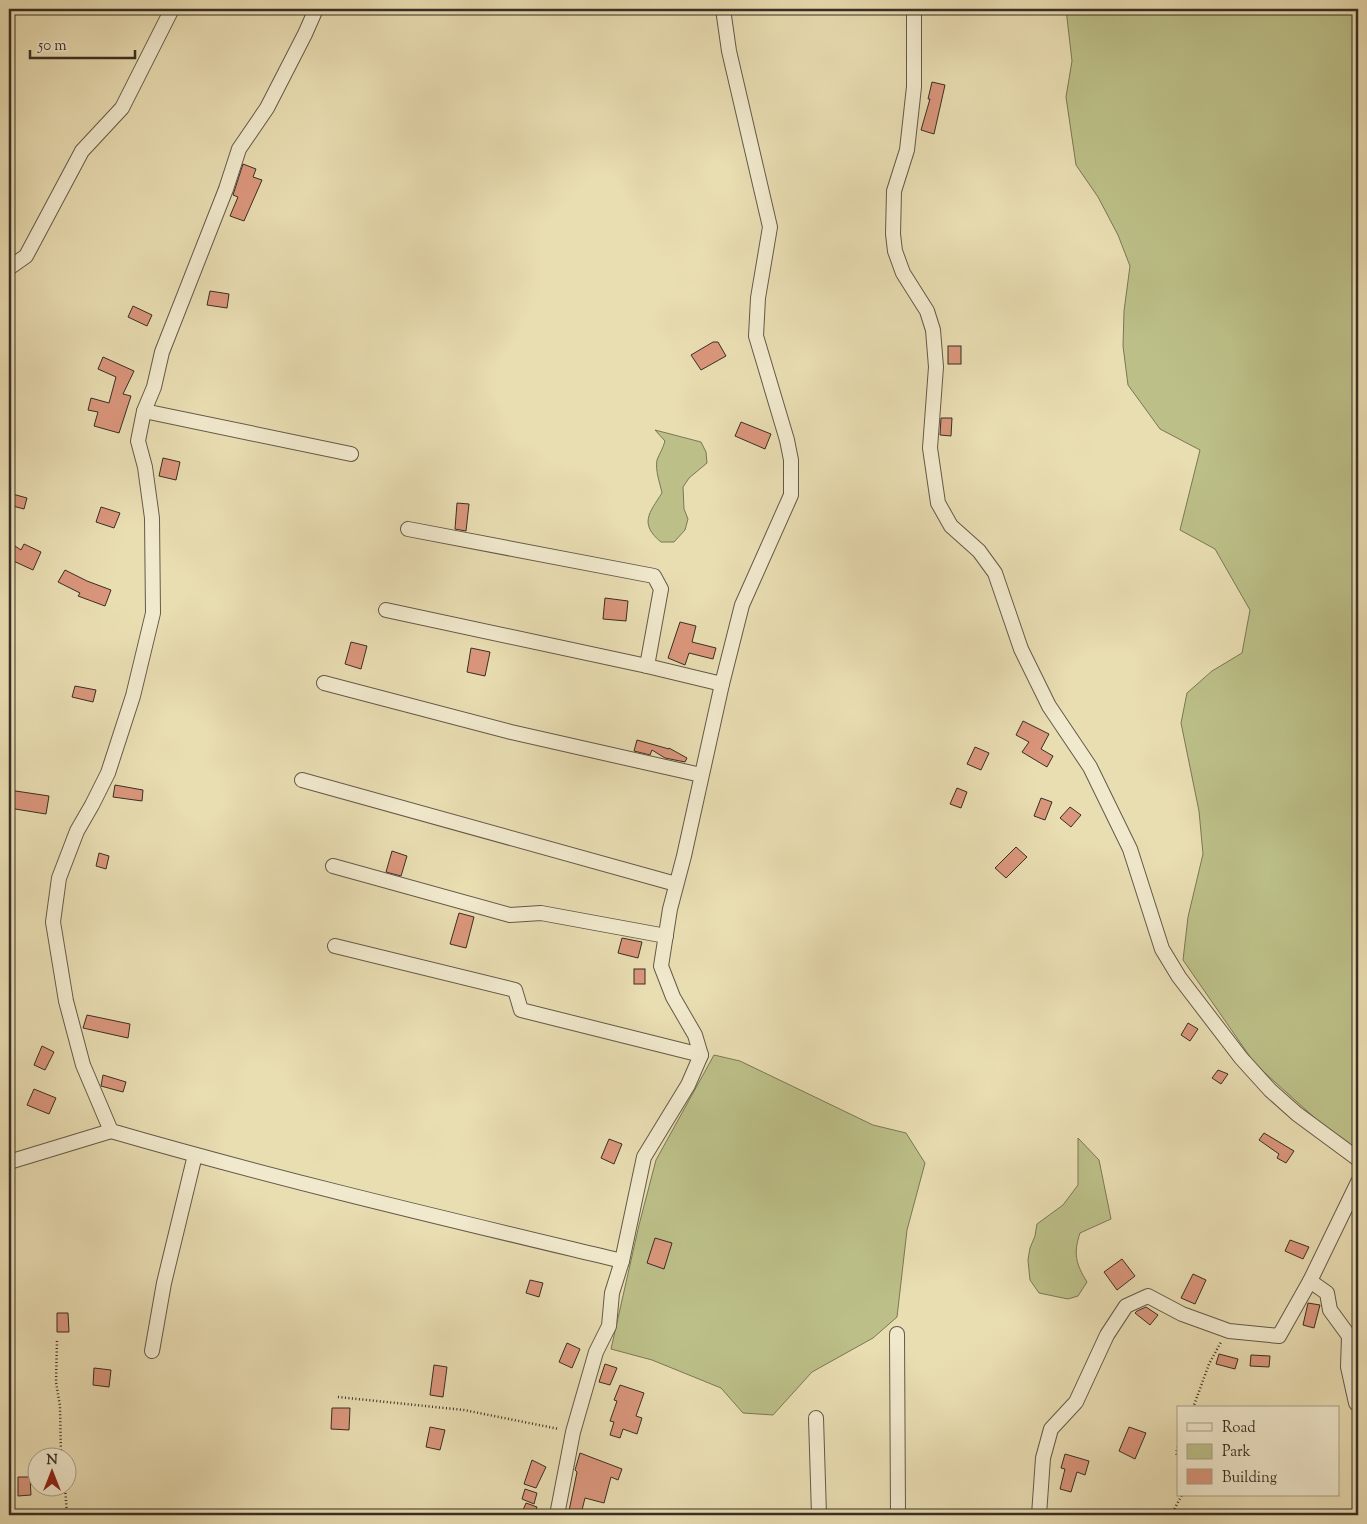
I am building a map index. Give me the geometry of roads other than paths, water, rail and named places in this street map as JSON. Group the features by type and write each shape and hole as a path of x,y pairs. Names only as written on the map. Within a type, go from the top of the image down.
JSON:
{"street":[{"path":"9,268 26,256 82,152 122,108 172,9"},
{"path":"111,1132 83,1064 66,1001 53,922 59,878 77,832 108,773 133,696 153,613 152,518 138,441 144,411 154,387 162,352 239,149 267,108 306,34 316,9"},
{"path":"556,1515 573,1432 596,1352 609,1326 612,1294 622,1261 644,1157 688,1085 701,1056 696,1035 673,997 662,966 670,909 742,605 791,495 791,460 756,336 758,298 770,228 729,51 723,9"},
{"path":"914,9 914,87 907,150 894,191 893,234 895,251 903,274 927,311 933,330 936,367 930,448 938,503 951,526 979,551 995,573 1021,649 1037,682 1049,706 1090,767 1130,849 1162,949 1179,977 1241,1058 1270,1090 1297,1114 1358,1159"},
{"path":"144,411 351,454"},
{"path":"408,529 654,576 661,589 647,666"},
{"path":"386,610 722,684"},
{"path":"324,683 511,732 701,776"},
{"path":"302,780 676,884"},
{"path":"333,866 510,915 541,913 666,936"},
{"path":"335,946 514,990 521,1010 701,1056"},
{"path":"9,1162 111,1132 411,1210 622,1261"},
{"path":"152,1351 164,1283 196,1155"},
{"path":"1039,1515 1043,1458 1051,1429 1076,1402 1108,1335 1126,1306 1148,1296 1182,1314 1229,1331 1279,1336 1310,1281 1358,1182"},
{"path":"1310,1281 1328,1292 1330,1310 1349,1336 1348,1367 1358,1405"},
{"path":"897,1334 898,1515"},
{"path":"816,1418 818,1515"}]}
